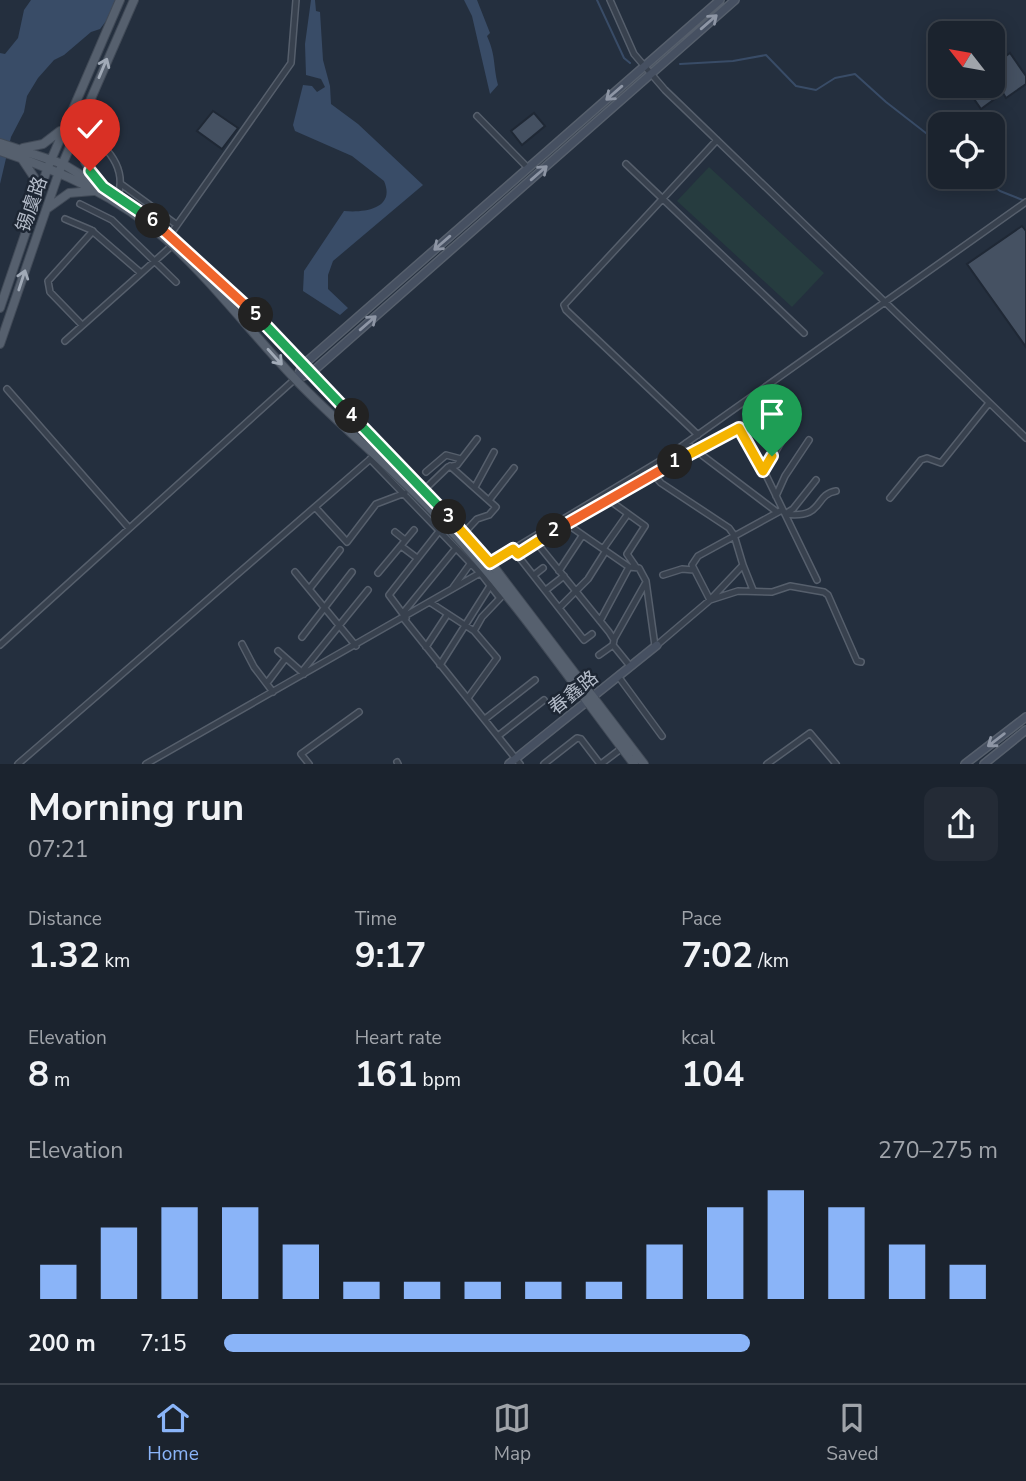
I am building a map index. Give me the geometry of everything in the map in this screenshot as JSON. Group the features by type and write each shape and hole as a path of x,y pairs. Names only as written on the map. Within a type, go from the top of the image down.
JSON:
{"main road":[{"name":"锡虞路","path":"0,308 50,163 120,0"},
{"name":"锡虞路","path":"0,345 61,168 113,43 134,0"},
{"path":"295,379 303,365 720,0"},
{"path":"295,379 311,373 735,0"},
{"path":"0,151 37,146 55,137 70,115 81,89"},
{"path":"79,124 85,162 101,189 173,240 295,379 372,457 464,533 490,563 634,764"},
{"path":"0,143 50,163 118,196 173,240 254,312 444,522 644,764"},
{"path":"14,150 34,177 36,202"},
{"path":"22,159 50,163"},
{"path":"45,211 56,200 69,193 101,189"},
{"name":"春鑫路","path":"502,764 514,760 656,646"},
{"path":"965,764 1026,717"},
{"path":"984,764 1026,730"}],"street":[{"path":"65,341 156,260 173,240 177,225 291,63 296,0"},
{"path":"610,0 634,54 651,74 1026,438"},
{"path":"477,116 528,168"},
{"path":"698,435 566,310 564,305 717,140"},
{"path":"103,146 114,156 121,184 118,196"},
{"path":"626,164 804,333"},
{"path":"121,184 177,225"},
{"path":"516,552 698,435 1026,202"},
{"path":"80,204 106,215 177,282"},
{"path":"65,219 93,231 141,273"},
{"path":"82,325 51,292 48,281 93,231"},
{"path":"0,645 295,379"},
{"path":"7,389 129,528"},
{"path":"490,563 536,542 653,474 792,400"},
{"path":"890,498 921,460 927,458 941,463 989,403"},
{"path":"739,428 817,580"},
{"path":"763,471 771,461 775,448 792,429"},
{"path":"417,495 450,466 457,465 477,439"},
{"path":"776,496 785,476 810,440"},
{"path":"686,443 781,512 808,514 820,506 827,494 836,491"},
{"path":"475,487 494,452"},
{"path":"434,480 425,470 446,455 461,459"},
{"path":"18,764 372,457 405,493"},
{"path":"450,466 496,505 495,509 477,519 464,533"},
{"path":"490,499 514,468"},
{"path":"653,474 661,483 729,528 734,535 753,590"},
{"path":"710,600 692,565 698,556 734,535 793,509 816,480"},
{"path":"315,507 347,542 376,504 405,493 417,495 440,530 502,595 474,631"},
{"path":"609,500 645,526 627,554 632,567"},
{"path":"559,607 577,593 627,515"},
{"path":"566,524 604,551 632,567 639,568 646,583 656,646"},
{"path":"378,573 414,530"},
{"path":"440,530 389,595 514,760"},
{"path":"395,532 417,558"},
{"path":"547,590 562,573 583,536"},
{"path":"536,542 600,621 630,666"},
{"path":"146,764 396,624 456,548"},
{"path":"310,588 340,550"},
{"path":"516,552 584,640 592,634"},
{"path":"449,592 471,564"},
{"path":"656,646 710,600 743,565"},
{"path":"600,621 632,567"},
{"path":"534,575 543,568"},
{"path":"663,575 682,569 694,569"},
{"path":"295,572 356,646"},
{"path":"302,637 352,572"},
{"path":"404,616 480,573"},
{"path":"599,655 613,642 646,583"},
{"path":"440,665 491,586"},
{"path":"710,600 738,590 772,592 790,586 826,593 857,661 861,662"},
{"path":"304,674 304,669 368,590"},
{"path":"431,603 465,628 474,631 497,658 468,698"},
{"path":"426,647 447,615"},
{"path":"242,644 254,667 273,692"},
{"path":"278,651 304,674"},
{"path":"267,683 285,659"},
{"path":"618,676 662,736"},
{"path":"485,719 535,680"},
{"path":"498,736 544,700"},
{"path":"309,764 301,754 359,712"},
{"path":"767,764 810,733 836,764"},
{"path":"544,764 577,738 581,739 601,764 622,748"},
{"path":"157,757 164,764"}],"green space":[{"path":"709,167 824,273 792,307 677,201"}],"water":[{"path":"31,0 122,0 100,29 91,32 54,60 38,78 27,96 24,112 11,137 0,184 0,53 5,54 18,38 24,10"},
{"path":"311,0 315,0 316,11 320,12 323,60 330,86 331,104 358,124 423,185 333,261 328,275 328,289 348,308 340,315 303,291 304,271 344,211 369,210 376,207 386,198 387,190 384,181 352,156 295,131 293,125 303,85 312,86 317,92 325,87 321,79 306,75 305,44"},
{"path":"464,0 477,0 490,33 487,36 498,85 490,94 472,16"}],"building":[{"path":"1010,53 1026,76 1026,84 1006,98 1005,96 1005,57"},
{"path":"973,98 996,98 981,109"},
{"path":"213,111 238,128 222,149 197,131"},
{"path":"534,113 545,126 522,145 511,131"},
{"path":"1022,226 1026,231 1026,347 967,264"}],"waterway":[{"path":"597,0 624,58 630,63"},
{"path":"680,64 733,61 766,55 796,86 816,90 835,78 855,74 928,135"},
{"path":"997,189 1025,201"}],"route":[{"path":"90,171 103,187 144,213 171,235 254,312 490,563 513,549 518,554 644,479 739,428 763,471 772,456"}]}
